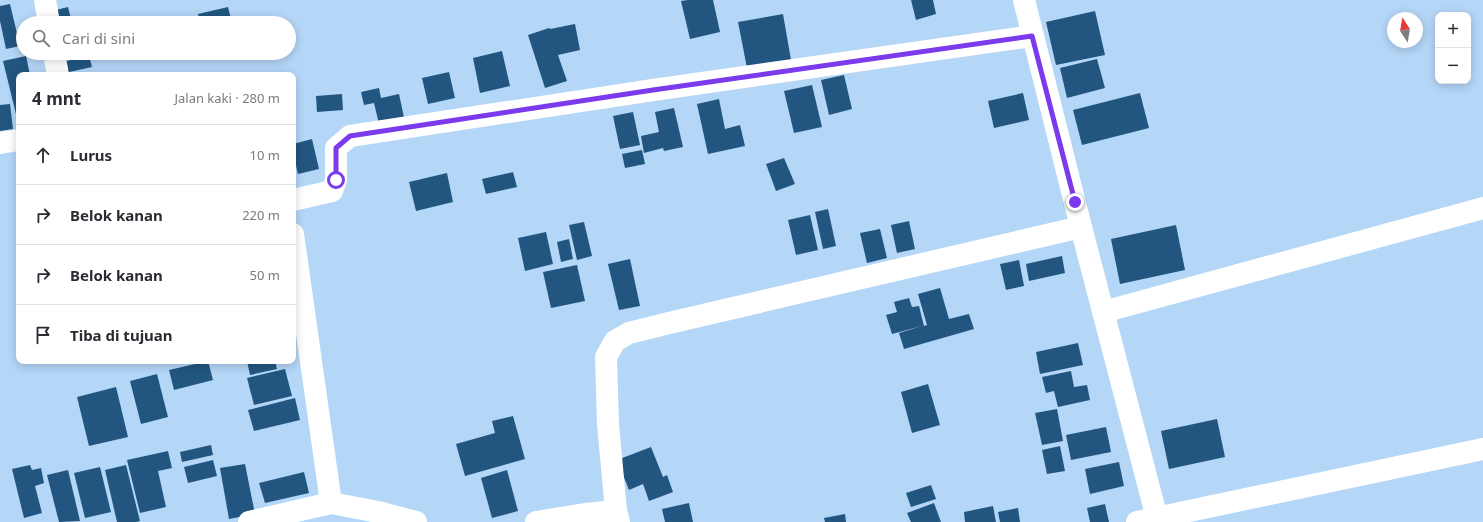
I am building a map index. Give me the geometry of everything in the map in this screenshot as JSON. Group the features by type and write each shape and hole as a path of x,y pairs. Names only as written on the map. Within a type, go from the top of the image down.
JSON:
{"street":[{"path":"45,0 48,16"},
{"path":"1024,0 1103,312 1150,520 1483,449"},
{"path":"296,199 332,191 336,180 336,148 350,136 660,89 1032,36"},
{"path":"55,60 57,72"},
{"path":"0,143 16,140"},
{"path":"1103,312 1483,208"},
{"path":"536,522 585,514 618,516 608,424 606,358 615,341 629,333 1081,227"},
{"path":"296,255 331,503"},
{"path":"249,522 331,503 378,512 416,522"}],"building":[{"path":"713,0 720,32 690,39 681,1"},
{"path":"911,0 933,0 936,14 916,20"},
{"path":"10,4 16,29 16,47 6,49 0,21 0,6"},
{"path":"68,7 70,16 53,16 52,11"},
{"path":"228,7 230,16 198,16 198,14"},
{"path":"1095,11 1105,55 1056,65 1046,22"},
{"path":"783,14 791,60 747,68 738,22"},
{"path":"575,24 580,50 558,55 567,81 545,88 528,35 549,28"},
{"path":"502,51 510,86 480,93 473,58"},
{"path":"16,58 16,60 27,60 29,72 16,72 16,114 3,61"},
{"path":"1097,59 1105,88 1067,98 1060,68"},
{"path":"71,60 90,60 92,67 69,72 59,72 57,63"},
{"path":"449,72 455,98 428,104 422,78"},
{"path":"844,75 852,109 829,115 821,80"},
{"path":"812,85 822,127 794,133 784,91"},
{"path":"379,88 381,98 399,94 405,122 380,128 374,103 364,105 361,92"},
{"path":"1023,93 1029,120 994,128 988,101"},
{"path":"1140,93 1149,128 1082,145 1073,110"},
{"path":"342,94 343,110 317,112 316,96"},
{"path":"719,99 725,129 740,125 745,146 708,154 697,104"},
{"path":"10,104 13,129 0,131 0,105"},
{"path":"674,108 683,147 664,151 663,148 644,153 641,136 659,132 655,112"},
{"path":"633,112 640,145 620,149 613,116"},
{"path":"312,139 319,169 298,174 296,166 296,143"},
{"path":"642,150 645,164 625,168 622,154"},
{"path":"784,158 795,184 776,191 766,164"},
{"path":"513,172 517,187 486,194 482,179"},
{"path":"447,173 453,202 416,211 409,182"},
{"path":"828,209 836,246 823,249 815,212"},
{"path":"810,215 818,250 796,255 788,220"},
{"path":"909,221 915,249 897,253 891,225"},
{"path":"584,222 592,256 577,260 569,225"},
{"path":"1176,225 1185,270 1120,284 1111,239"},
{"path":"880,229 887,258 867,263 860,233"},
{"path":"546,232 553,264 525,271 518,238"},
{"path":"569,239 573,259 561,262 557,242"},
{"path":"1062,256 1065,273 1029,281 1026,264"},
{"path":"630,259 640,306 619,310 608,264"},
{"path":"1019,260 1024,286 1006,290 1000,264"},
{"path":"577,265 585,301 551,308 543,272"},
{"path":"940,288 949,319 969,314 974,329 904,349 899,333 922,326 892,334 886,315 897,312 894,302 909,298 912,307 919,306 924,326 927,325 918,294"},
{"path":"1078,343 1083,365 1040,374 1036,352"},
{"path":"195,364 209,364 213,380 174,390 169,370"},
{"path":"248,364 276,364 277,369 250,375"},
{"path":"285,369 292,396 254,405 247,378"},
{"path":"1071,371 1074,387 1087,385 1090,400 1058,407 1054,391 1046,393 1042,377"},
{"path":"157,374 168,417 141,424 130,381"},
{"path":"928,384 940,425 912,433 901,392"},
{"path":"116,387 128,437 89,446 77,397"},
{"path":"295,398 300,420 254,431 248,410"},
{"path":"1057,409 1063,441 1042,445 1035,413"},
{"path":"513,416 525,459 465,476 456,444 495,433 492,421"},
{"path":"1217,419 1225,457 1169,469 1161,431"},
{"path":"1106,427 1111,452 1071,460 1066,435"},
{"path":"211,445 213,455 182,462 180,452"},
{"path":"1060,446 1065,471 1047,474 1042,450"},
{"path":"651,447 663,477 667,475 673,492 649,501 643,484 629,490 617,460"},
{"path":"168,451 172,468 158,471 166,507 140,513 127,460"},
{"path":"213,460 217,476 188,483 184,467"},
{"path":"1119,462 1124,486 1090,494 1085,469"},
{"path":"245,464 255,514 229,519 220,468"},
{"path":"30,465 32,470 41,468 44,483 35,486 42,513 24,518 12,469"},
{"path":"126,465 140,521 136,522 117,522 105,470"},
{"path":"100,467 111,512 85,518 74,473"},
{"path":"68,470 80,521 59,522 47,475"},
{"path":"507,470 518,511 492,518 481,478"},
{"path":"304,472 309,493 265,503 259,483"},
{"path":"931,485 936,499 911,507 906,493"},
{"path":"689,503 693,522 665,522 662,509"},
{"path":"934,503 941,522 911,522 907,513"},
{"path":"1105,504 1109,522 1090,522 1087,508"},
{"path":"993,506 996,522 965,522 964,512"},
{"path":"1018,508 1020,522 1000,522 998,512"},
{"path":"845,514 846,522 825,522 824,518"}],"route":[{"path":"336,180 336,148 350,136 653,90 1032,36 1075,202"}]}
